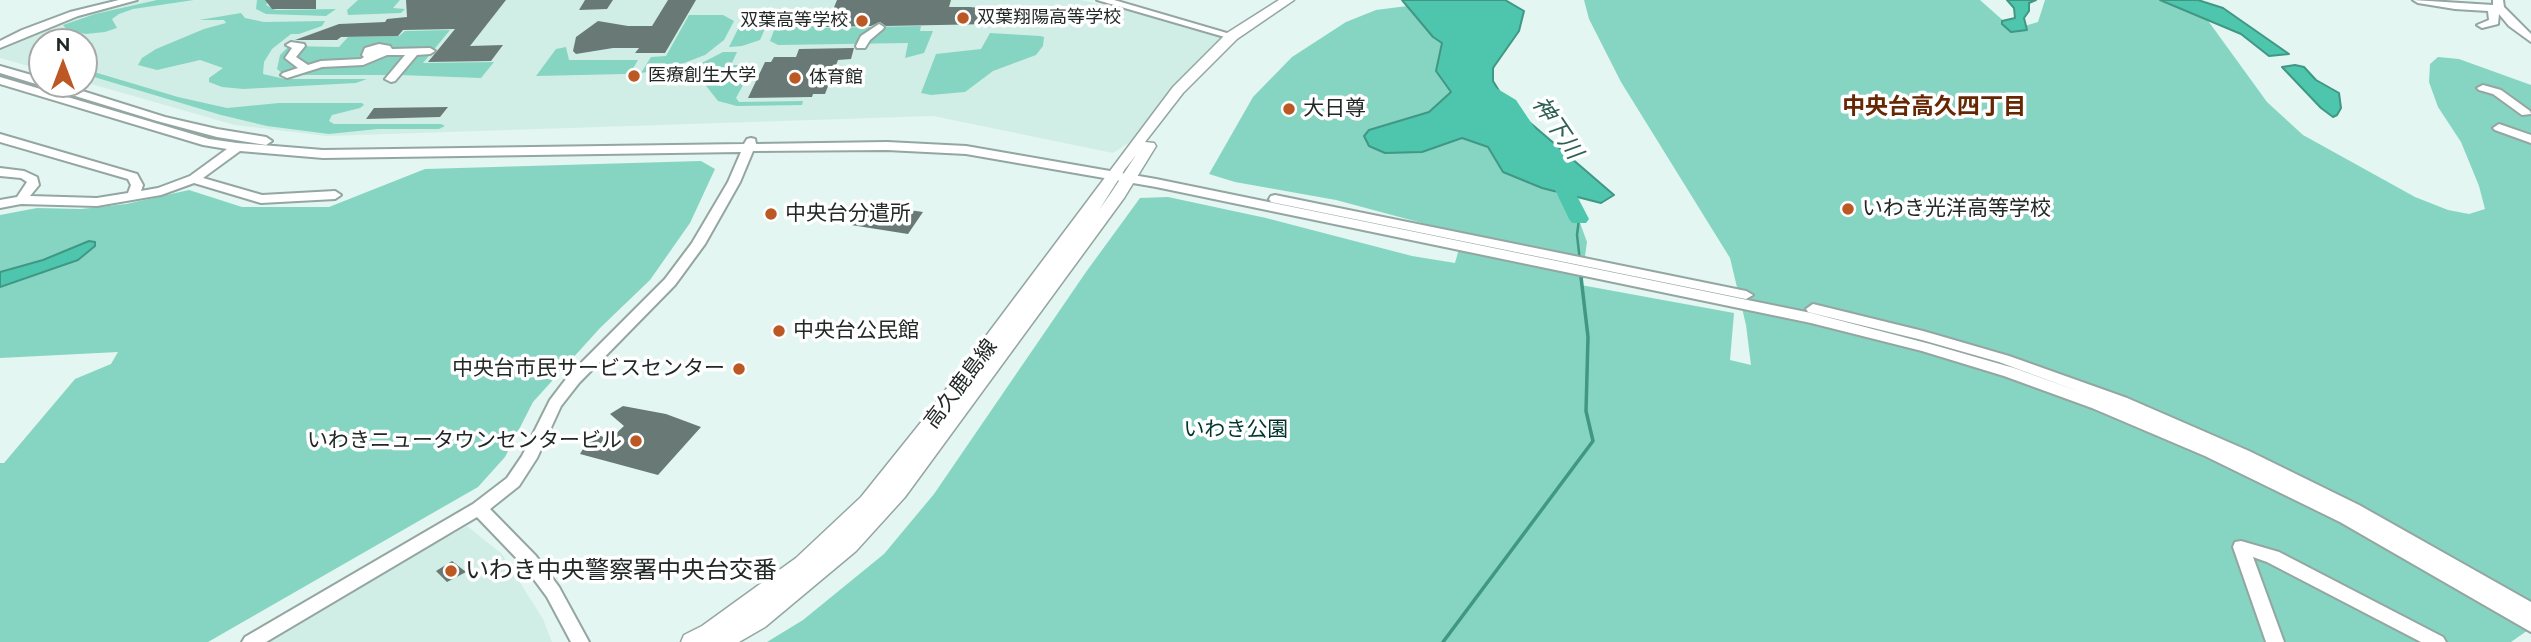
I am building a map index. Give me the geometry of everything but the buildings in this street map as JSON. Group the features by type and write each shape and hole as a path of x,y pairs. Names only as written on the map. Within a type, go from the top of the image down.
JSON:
{"main road":[{"name":"高久鹿島線","path":"720,642 757,621 849,545 898,492 1185,90 1186,84 1232,36 1288,0"},
{"name":"高久鹿島線","path":"692,642 710,632 803,564 868,502 1124,173"}],"street":[{"path":"0,45 74,14 132,0"},
{"path":"1102,0 1232,36"},
{"path":"2418,0 2497,3 2531,38"},
{"path":"2482,25 2494,22 2497,3"},
{"path":"861,46 865,38 879,27"},
{"path":"291,45 300,46 290,58 305,68"},
{"path":"287,75 332,62 363,62 373,57 366,54 372,49 386,47 386,52 430,51"},
{"path":"391,79 413,52"},
{"path":"0,69 28,78"},
{"path":"0,80 147,126 237,147 323,154 431,155 750,145"},
{"path":"2483,88 2497,92 2528,113"},
{"path":"96,98 216,133 269,142 385,147 887,146 966,150 1124,173 1866,331 2009,372 2120,407 2243,454 2353,509 2531,611"},
{"path":"2498,106 2528,113"},
{"path":"2499,128 2531,139"},
{"path":"0,138 134,177 137,185 133,197"},
{"path":"251,642 479,508 513,482 529,458 555,404 574,379 670,282 698,244 734,182 750,145"},
{"path":"0,204 21,200 97,202 172,188 194,179 237,147"},
{"path":"0,172 24,175 33,180 33,185 21,200"},
{"path":"194,179 261,199 335,195"},
{"path":"2120,407 2346,518 2531,625"},
{"path":"479,508 530,561 553,592 580,642"},
{"path":"2275,642 2241,547 2273,556 2437,642"}],"shaded area":[{"name":"医療創生大学","path":"143,0 1081,0 1147,15 1222,37 1171,89 1136,138 1113,153 933,116 327,136 235,125 98,86 98,28 45,28 78,16"},
{"path":"1402,0 1505,0 1524,11 1519,31 1493,68 1493,81 1506,102 1614,195 1601,203 1542,188 1503,172 1488,147 1462,138 1422,152 1385,153 1369,146 1364,136 1369,130 1429,112 1451,92 1436,71 1442,43 1433,37"},
{"path":"2007,0 2036,0 2029,3 2029,11 2024,18 2027,30 2011,32 2002,24 2002,21 2015,18 2014,8"},
{"path":"2160,0 2198,0 2223,8 2289,54 2269,56 2241,34"},
{"name":"医療創生大学","path":"28,36 28,66 0,58 0,50"},
{"path":"2282,67 2304,67 2316,80 2339,93 2341,108 2337,115 2333,117 2321,108"},
{"path":"89,241 95,242 95,246 78,260 0,287 0,272 43,260"},
{"path":"467,526 502,554 543,619 552,642 258,642"}],"green space":[{"path":"157,0 194,0 133,9 119,14 112,19 117,28 105,32 98,33 98,28 65,28 63,25 95,14"},
{"path":"257,0 269,0 266,5 276,10 336,9 326,16 266,14 256,9"},
{"path":"358,0 400,0 393,8 405,9 401,13 348,15 347,10"},
{"name":"いわき公園","path":"1584,0 1980,0 2007,24 2018,28 2038,22 2045,0 2193,0 2267,102 2303,135 2415,197 2448,210 2469,214 2485,209 2479,186 2461,142 2438,107 2429,82 2430,64 2438,57 2459,59 2531,85 2531,628 2511,642 767,642 803,620 884,554 934,494 1140,198 1168,197 1266,218 1412,256 1455,263 1462,238 1448,230 1336,200 1235,182 1209,174 1253,97 1292,57 1346,22 1376,10 1415,5 1500,53 1485,93 1550,187 1576,212 1587,242 1581,285 1734,313 1730,360 1751,365 1746,325 1730,258 1621,82 1589,19"},
{"path":"241,13 245,18 264,22 325,21 322,26 291,34 272,49 264,62 263,74 285,79 367,79 356,83 243,89 222,87 209,82 209,78 223,68 200,60 157,70 138,65 142,58 156,49 226,23 224,20 199,20"},
{"path":"806,13 804,22 823,21 821,28 921,26 920,31 933,31 924,53 905,58 908,43 778,45 770,41 780,14"},
{"path":"760,14 771,15 760,40 729,47 742,21"},
{"path":"689,15 723,15 734,21 724,40 705,55 671,68 641,73 651,57 666,56"},
{"path":"450,30 423,63 494,62 481,78 283,74 277,69 280,55 289,46 339,47 348,37 399,36 405,31"},
{"path":"990,33 1040,36 1044,37 1043,46 1036,55 993,71 965,92 931,95 921,93 936,54 981,49"},
{"path":"566,47 569,60 638,60 631,72 625,74 536,76 556,49"},
{"path":"723,52 737,52 731,65 754,65 736,98 739,102 803,101 802,105 737,106 718,101 692,68"},
{"path":"98,73 178,97 227,108 279,103 362,103 364,105 360,108 332,115 329,121 334,124 445,126 439,129 378,129 329,134 267,126 98,78"},
{"path":"701,161 715,169 690,223 650,280 600,328 533,402 505,457 478,487 208,642 0,642 0,463 4,463 75,379 111,364 118,352 0,358 0,215 37,208 81,209 126,204 189,190 242,207 329,207 425,169"}],"waterway":[{"name":"神下川","path":"1481,84 1510,104 1527,130"},
{"name":"神下川","path":"1555,171 1579,219"},
{"path":"1579,219 1577,235 1580,261"},
{"path":"1581,272 1582,278"},
{"path":"1443,642 1593,441 1586,411 1588,337 1581,277"}],"place":[{"name":"双葉翔陽高等学校","path":"963,18"},
{"name":"双葉高等学校","path":"862,21"},
{"name":"医療創生大学","path":"634,76"},
{"name":"体育館","path":"795,78"},
{"name":"大日尊","path":"1289,109"},
{"name":"いわき光洋高等学校","path":"1848,209"},
{"name":"中央台分遣所","path":"771,214"},
{"name":"中央台公民館","path":"779,331"},
{"name":"中央台市民サービスセンター","path":"739,369"},
{"name":"いわきニュータウンセンタービル","path":"636,441"},
{"name":"いわき中央警察署中央台交番","path":"451,571"}],"district":[{"name":"中央台高久四丁目","path":"1934,107"}]}
